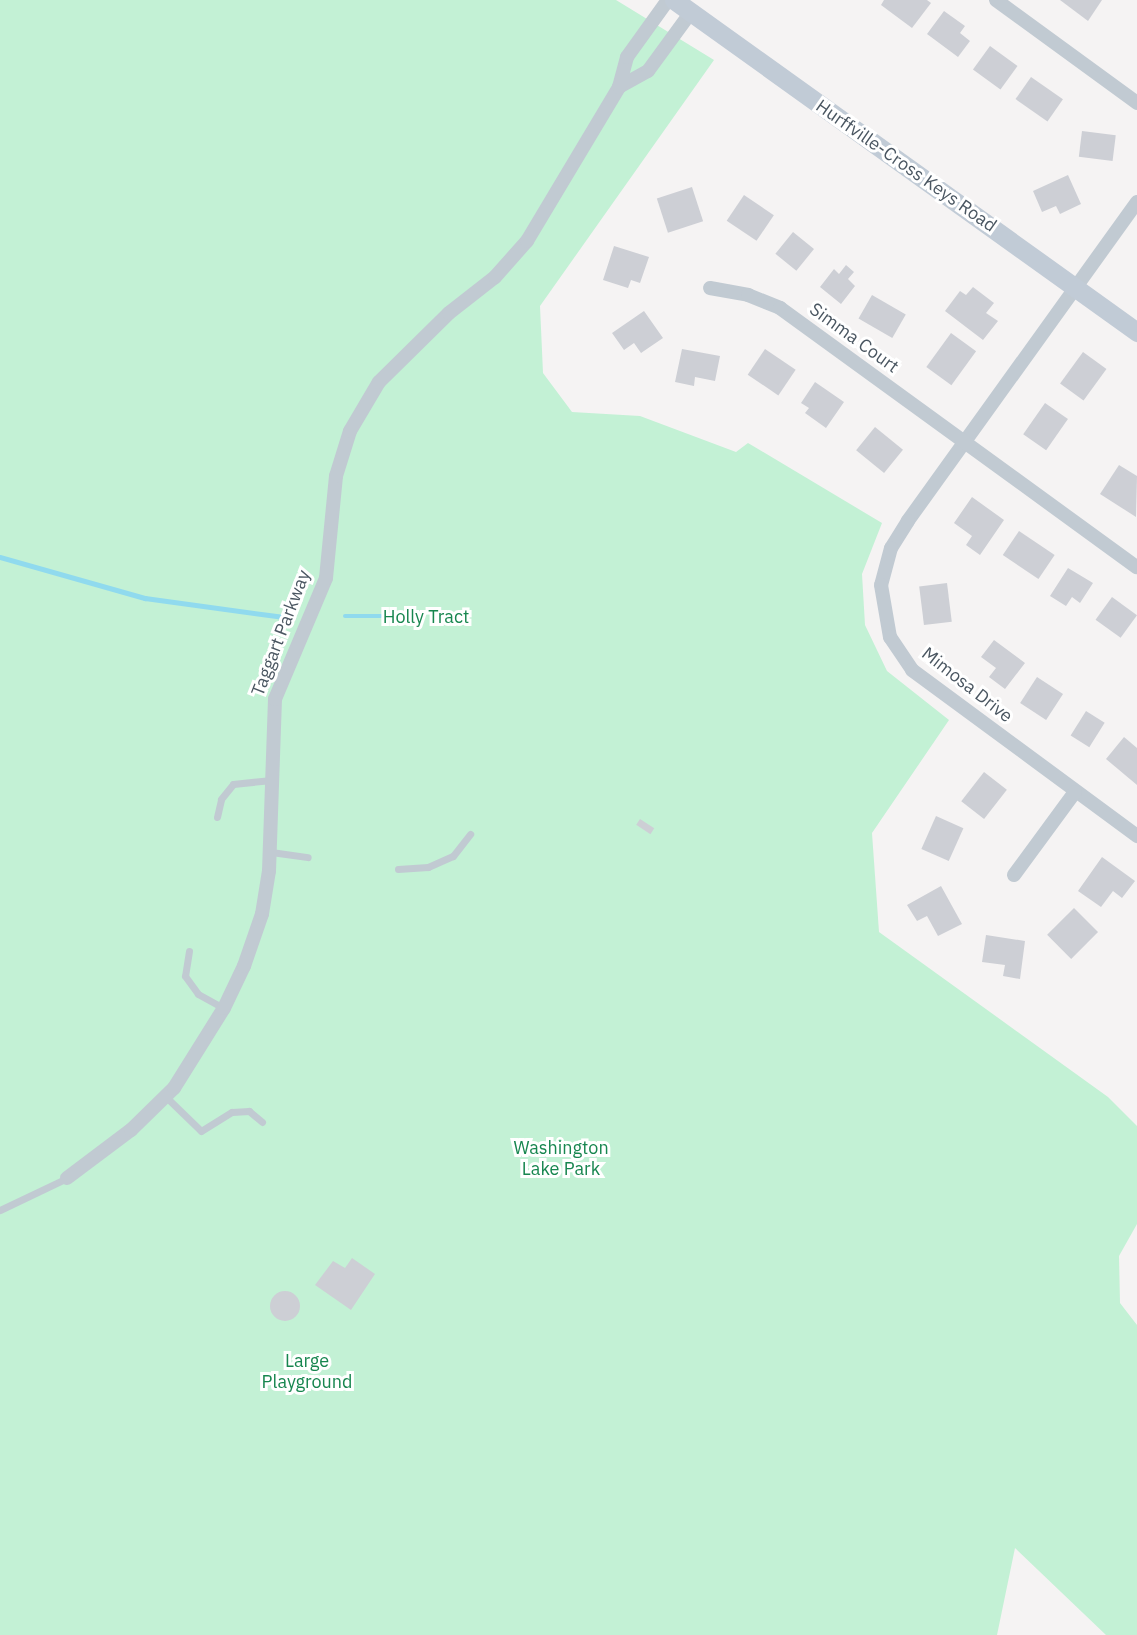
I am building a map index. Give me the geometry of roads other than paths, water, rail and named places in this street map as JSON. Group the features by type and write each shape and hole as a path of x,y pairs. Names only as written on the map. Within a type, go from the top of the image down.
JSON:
{"main road":[{"name":"Hurffville-Cross Keys Road","path":"674,0 1137,332"}],"street":[{"name":"Taggart Parkway","path":"67,1178 131,1129 165,1096 224,1008 262,914 271,852 275,699 326,578 336,476 350,431 379,382 449,313 495,277 527,241 619,88 627,57 668,0"},
{"path":"1005,3 1137,103"},
{"name":"Taggart Parkway","path":"619,88 648,71 691,12"},
{"name":"Mimosa Drive","path":"1137,202 908,521 886,562 881,598 890,637 922,678 1137,836"},
{"name":"Simma Court","path":"710,288 748,295 780,308 964,443"},
{"path":"964,443 1137,567"},
{"path":"1014,875 1075,792"}],"lane":[{"path":"217,817 221,799 233,784 273,780"},
{"path":"398,869 428,867 453,856 470,834"},
{"path":"271,852 308,857"},
{"path":"189,951 185,976 198,994 224,1008"},
{"path":"165,1096 201,1130 232,1112 249,1111 262,1122"},
{"path":"0,1210 67,1178"}],"waterway":[{"path":"0,557 145,598 284,617"},
{"path":"345,616 381,616"}],"park label":[{"name":"Holly Tract","path":"426,617"},
{"name":"Washington Lake Park","path":"561,1159"},
{"name":"Large Playground","path":"307,1372"}]}
